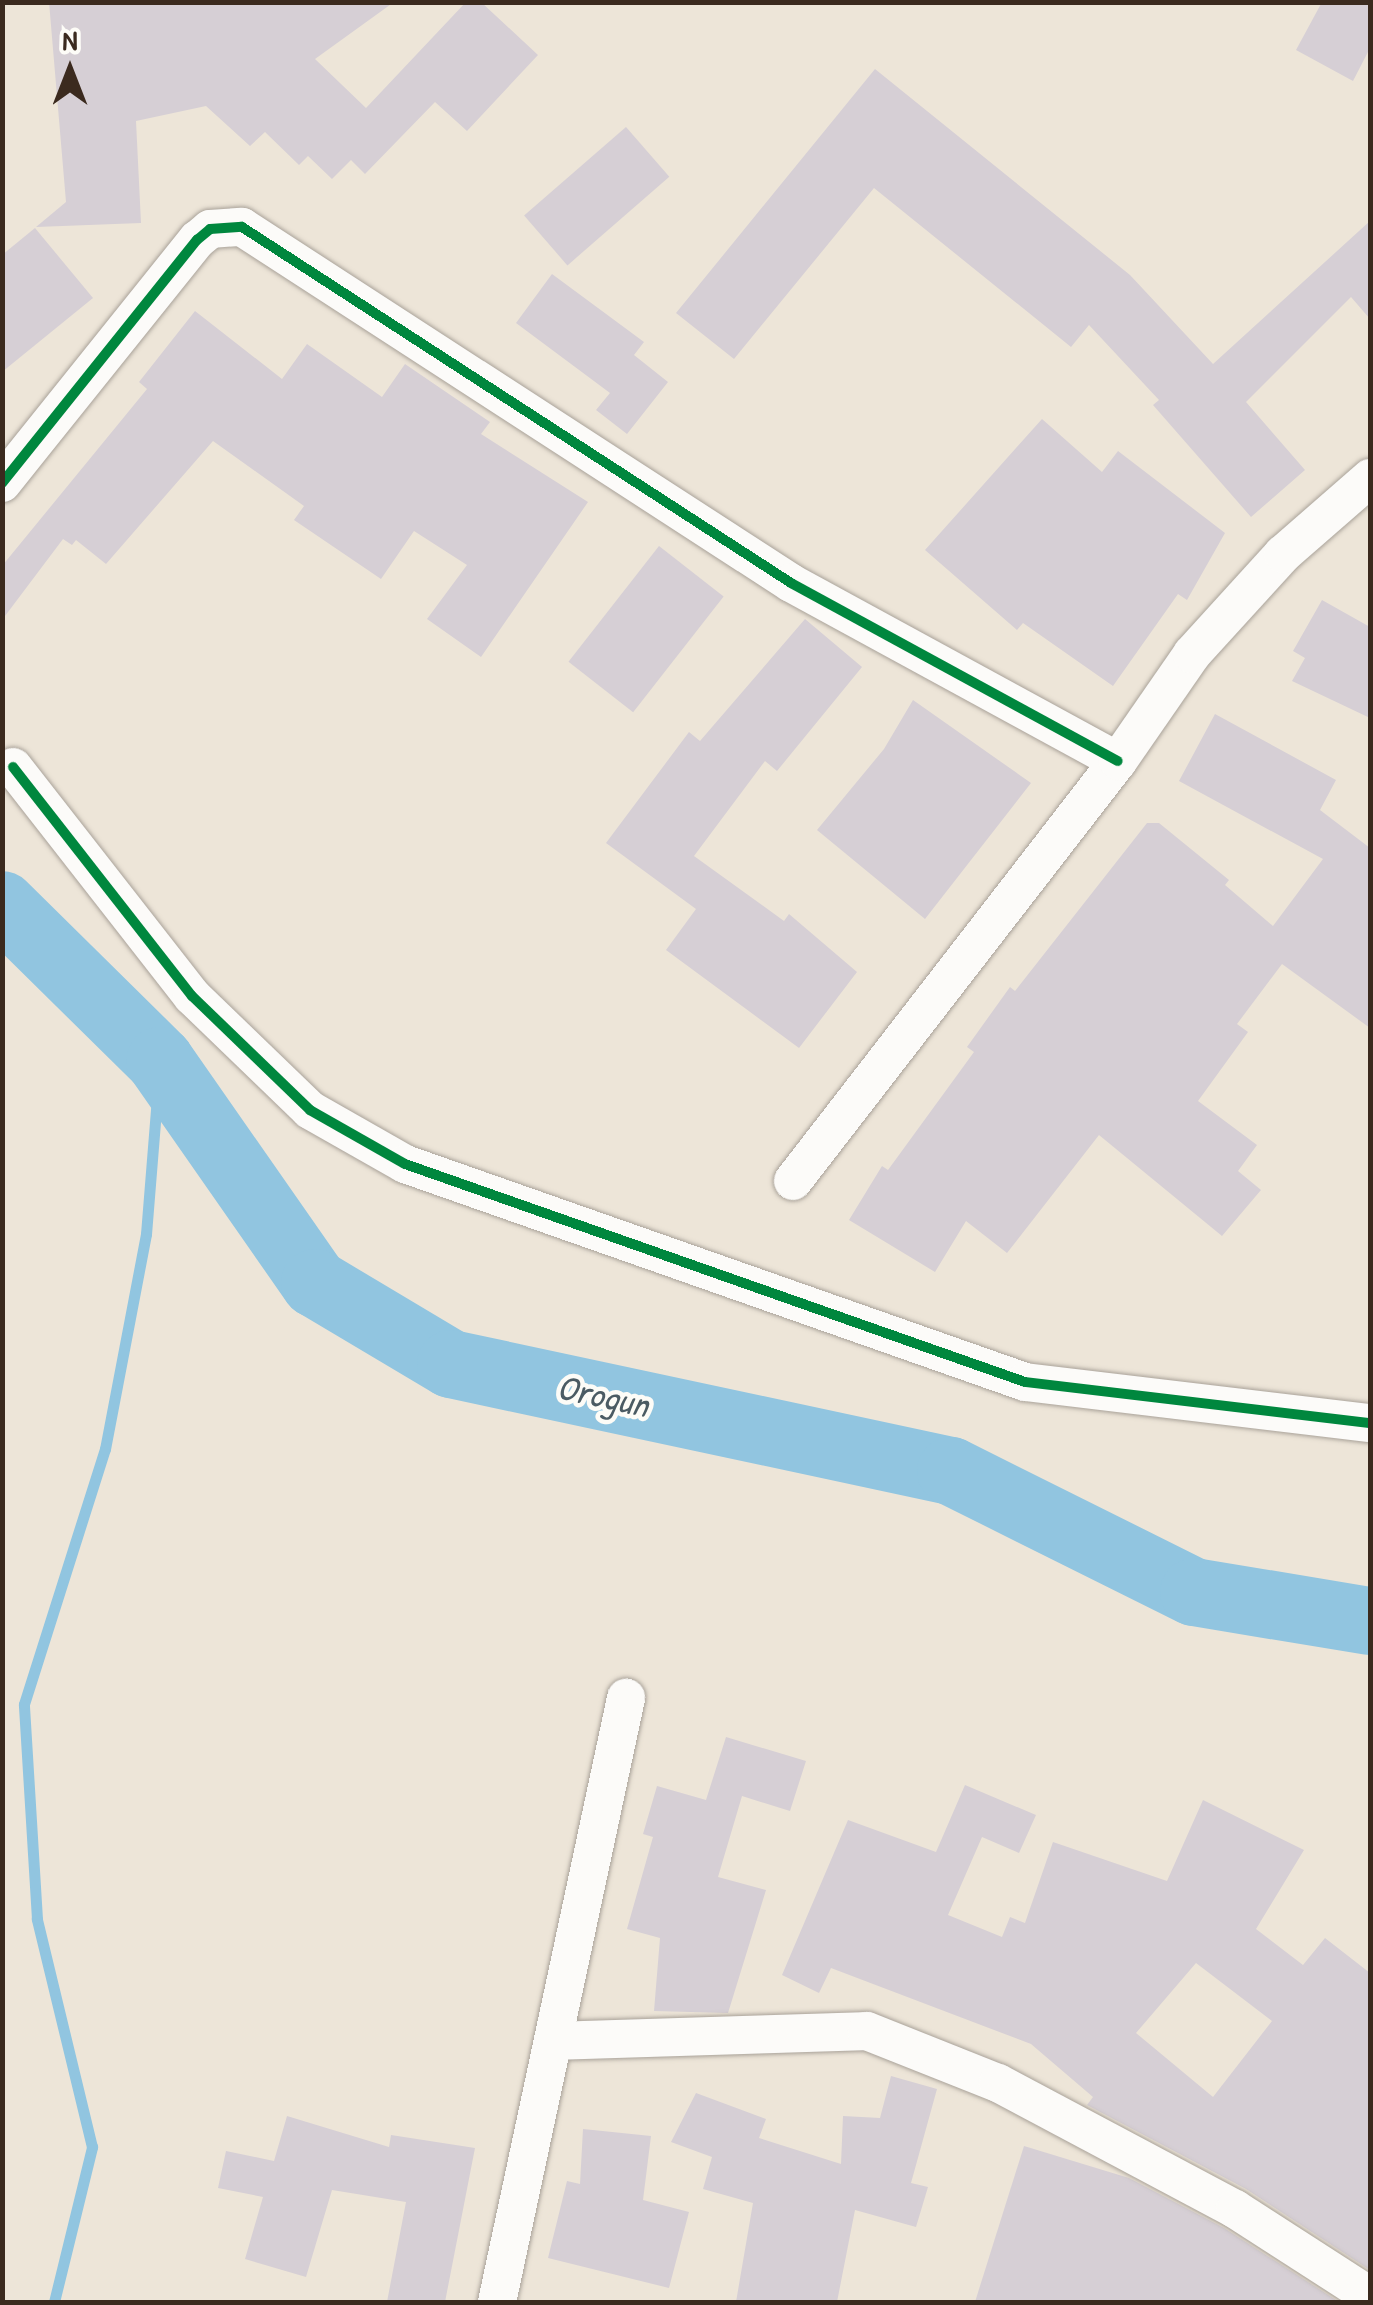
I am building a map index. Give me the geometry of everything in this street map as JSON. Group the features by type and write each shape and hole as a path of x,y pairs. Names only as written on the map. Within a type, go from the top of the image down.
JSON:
{"street":[{"path":"2,483 198,240 210,229 242,227 791,583 1118,761"},
{"path":"793,1180 1118,761 1192,654 1282,554 1370,478"},
{"path":"13,767 192,996 310,1110 406,1164 1026,1382 1370,1422"},
{"path":"497,2302 626,1698"},
{"path":"555,2041 867,2031 998,2083 1235,2209 1370,2296"}],"building":[{"path":"49,2 394,2 315,59 366,108 466,2 481,2 538,55 467,131 435,102 365,174 351,160 332,179 308,156 299,165 265,132 250,146 206,106 136,121 141,223 36,227 66,202"},
{"path":"1322,2 1370,2 1370,48 1353,81 1296,50"},
{"path":"875,69 1130,275 1213,364 1370,221 1370,319 1351,297 1246,402 1305,470 1251,517 1153,405 1159,400 1089,325 1071,347 874,188 734,359 676,313"},
{"path":"626,127 669,177 567,265 524,216"},
{"path":"35,228 93,298 2,372 2,255"},
{"path":"552,274 644,342 634,355 668,382 627,434 596,410 610,393 516,323"},
{"path":"195,311 282,379 307,344 382,397 405,364 490,422 481,434 588,502 481,657 427,619 467,565 414,531 381,579 294,520 304,506 213,441 106,564 76,540 72,545 63,539 2,620 2,566 147,389 139,382"},
{"path":"1042,419 1102,472 1118,451 1225,533 1187,600 1178,594 1113,686 1023,623 1017,630 925,550"},
{"path":"659,546 724,596 633,712 568,662"},
{"path":"1322,600 1370,627 1370,718 1292,681 1305,658 1293,651"},
{"path":"805,619 862,667 777,771 765,761 694,856 784,921 789,914 857,972 799,1048 666,950 696,909 606,843 689,732 700,741"},
{"path":"913,700 1031,783 925,919 817,830 884,749"},
{"path":"1215,714 1336,780 1320,810 1370,848 1370,1028 1282,964 1237,1024 1248,1032 1198,1101 1257,1145 1238,1171 1261,1190 1222,1236 1099,1135 1007,1253 966,1221 935,1272 849,1220 882,1166 888,1170 974,1052 967,1047 1010,987 1015,991 1147,823 1159,823 1229,880 1225,885 1273,926 1323,859 1179,781"},
{"path":"726,1737 806,1761 790,1811 742,1796 718,1877 766,1890 728,2013 654,2011 660,1938 627,1929 653,1837 643,1834 657,1786 706,1800"},
{"path":"965,1785 1036,1815 1019,1853 982,1837 948,1915 1002,1937 1010,1917 1025,1923 1053,1842 1167,1881 1203,1800 1304,1850 1256,1929 1303,1965 1325,1938 1370,1973 1370,2270 1246,2189 1087,2105 1093,2097 1031,2044 831,1968 819,1993 782,1975 848,1820 936,1852","holes":["1196,1963 1272,2021 1213,2097 1136,2033"]},
{"path":"891,2076 937,2089 911,2183 928,2187 916,2227 855,2210 837,2302 736,2302 753,2203 703,2189 712,2157 671,2142 696,2093 766,2119 759,2138 841,2164 843,2116 880,2118"},
{"path":"287,2116 389,2147 391,2135 475,2148 445,2302 387,2302 406,2202 332,2190 306,2277 245,2259 263,2197 218,2188 226,2151 274,2161"},
{"path":"583,2129 651,2136 643,2200 689,2212 669,2288 548,2258 567,2181 580,2184"},
{"path":"1024,2146 1129,2178 1224,2228 1339,2302 975,2302"}],"waterway":[{"name":"Orogun","path":"2,905 160,1061 315,1283 451,1364 951,1471 1194,1592 1370,1621"},
{"path":"54,2302 92,2147 37,1919 24,1704 105,1449 146,1234 160,1061"}],"cycle path":[{"path":"2,483 197,240 210,229 242,227 791,583 1118,761"},
{"path":"13,767 192,996 310,1110 405,1164 1025,1382 1370,1423"}]}
